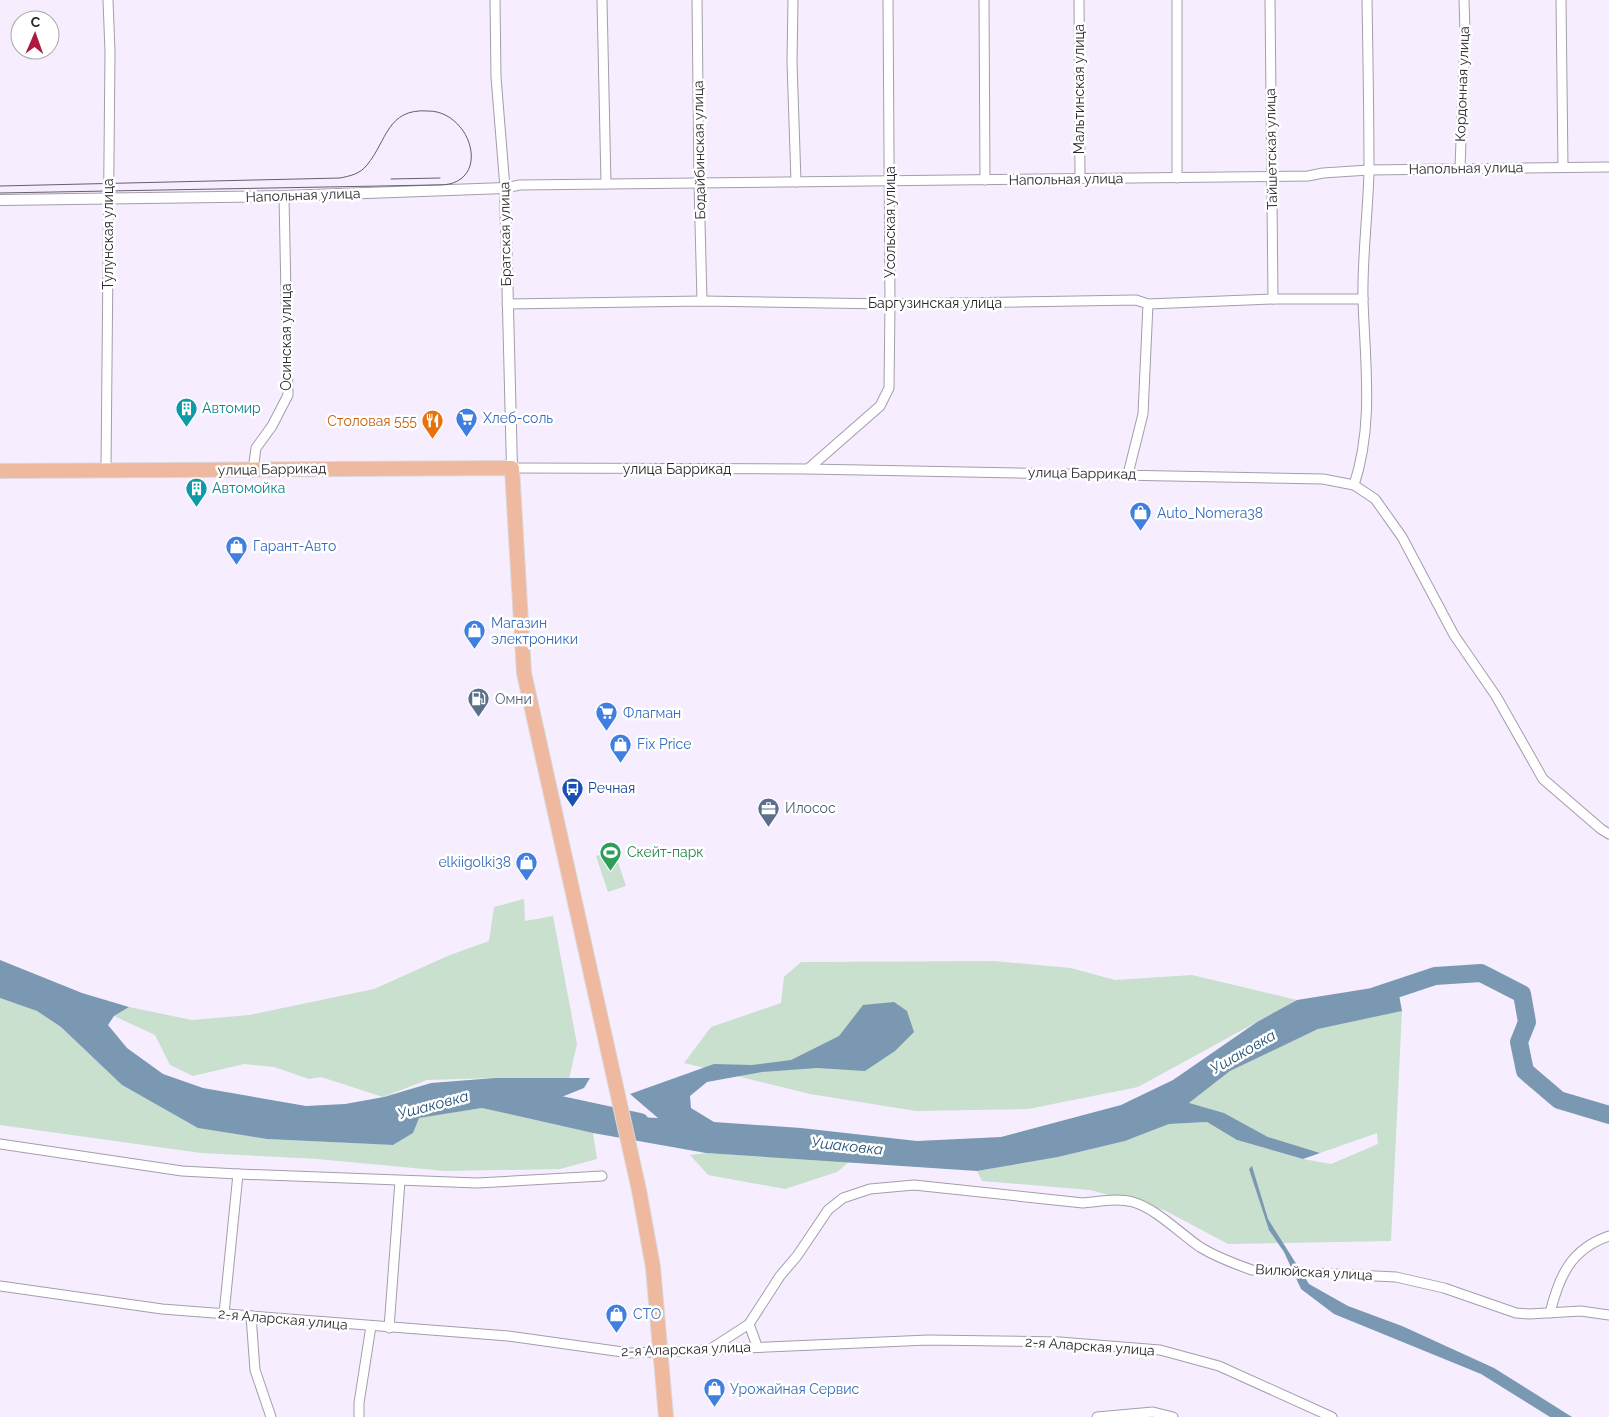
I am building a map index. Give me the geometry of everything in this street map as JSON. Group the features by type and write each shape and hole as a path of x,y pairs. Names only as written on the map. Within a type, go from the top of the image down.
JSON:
{"main road":[{"name":"улица Баррикад","path":"0,471 512,468"},
{"path":"512,468 524,673 639,1190 653,1267 666,1417"}],"street":[{"name":"Тулунская улица","path":"106,469 110,52 108,0"},
{"name":"Братская улица","path":"495,0 496,77 504,188 512,468"},
{"path":"602,0 606,184"},
{"name":"Бодайбинская улица","path":"697,0 698,183 702,301"},
{"path":"793,0 792,62 796,182"},
{"name":"Усольская улица","path":"808,469 880,406 889,388 890,181 888,0"},
{"path":"984,0 985,180"},
{"name":"Мальтинская улица","path":"1079,0 1080,179"},
{"path":"1176,0 1177,178"},
{"name":"Тайшетская улица","path":"1270,0 1273,299"},
{"path":"1367,0 1368,170 1363,299 1367,353 1367,420 1360,467 1354,485 1375,499 1402,537 1454,635 1496,696 1543,779 1600,829 1609,834"},
{"name":"Кордонная улица","path":"1460,168 1465,32 1464,0"},
{"path":"1561,0 1563,167"},
{"name":"Напольная улица","path":"0,200 284,196 504,188 520,185 1272,177 1308,176 1368,170 1609,167"},
{"name":"Осинская улица","path":"253,470 256,448 272,426 288,395 284,196"},
{"name":"Баргузинская улица","path":"507,304 702,301 890,304 1127,300 1148,304 1273,299 1363,299"},
{"path":"1128,474 1143,414 1148,304"},
{"name":"улица Баррикад","path":"512,468 808,469 1128,474 1323,479 1354,485"},
{"path":"0,1144 182,1171 238,1174 477,1183 602,1176"},
{"path":"224,1314 238,1174"},
{"path":"389,1328 400,1181"},
{"name":"Вилюйская улица","path":"749,1324 780,1276 798,1256 828,1210 842,1198 870,1189 914,1185 1084,1203 1104,1200 1134,1202 1169,1223 1201,1247 1235,1264 1265,1272 1396,1277 1444,1288 1516,1312 1550,1313 1582,1311 1609,1315"},
{"path":"1550,1313 1562,1278 1574,1258 1591,1242 1609,1236"},
{"name":"2-я Аларская улица","path":"0,1286 162,1309 508,1336 600,1350 660,1352 758,1346 957,1341 1060,1342 1160,1350 1219,1366 1332,1417"},
{"path":"251,1316 255,1370 271,1417"},
{"path":"712,1348 749,1324 758,1346"},
{"path":"359,1417 359,1403 371,1326"},
{"path":"1097,1417 1153,1412 1173,1417"}],"green space":[{"name":"Скейт-парк","path":"614,850 626,886 608,892 596,856"},
{"path":"524,899 525,921 553,916 577,1044 569,1079 495,1078 427,1080 383,1097 321,1077 309,1079 274,1067 244,1064 193,1076 170,1065 155,1035 114,1016 129,1007 192,1020 249,1015 374,989 450,955 489,941 494,907"},
{"path":"993,961 1071,968 1115,980 1192,975 1297,1000 1138,1087 1028,1109 916,1111 810,1094 684,1063 711,1027 781,1003 784,977 801,962"},
{"path":"0,998 37,1011 61,1027 122,1085 199,1128 267,1139 393,1145 413,1133 418,1118 482,1108 593,1133 597,1159 560,1169 445,1171 317,1159 201,1153 0,1125"},
{"path":"1402,1011 1391,1241 1228,1244 1164,1210 1090,1190 982,1181 977,1171 1058,1157 1125,1141 1169,1124 1207,1122 1237,1140 1303,1159 1331,1164 1378,1144 1377,1133 1320,1153 1268,1137 1224,1113 1188,1104 1230,1071 1318,1029"},
{"path":"706,1153 850,1161 837,1172 785,1189 708,1175 690,1155"}],"water":[{"path":"0,960 82,993 129,1007 114,1016 108,1025 127,1048 163,1074 203,1088 306,1106 345,1104 384,1097 431,1083 495,1078 590,1078 584,1088 559,1098 552,1111 612,1121 636,1117 658,1118 630,1094 714,1064 752,1065 791,1060 839,1036 863,1005 894,1002 907,1011 914,1032 895,1051 865,1071 817,1068 762,1072 707,1082 690,1096 691,1108 714,1122 801,1128 917,1141 1001,1137 1121,1105 1173,1080 1257,1022 1297,1000 1397,984 1402,1011 1318,1029 1230,1071 1189,1103 1224,1113 1268,1137 1320,1153 1303,1159 1237,1140 1207,1122 1169,1124 1125,1141 1058,1157 977,1171 706,1153 593,1133 482,1108 419,1118 413,1133 393,1145 267,1139 198,1128 122,1085 61,1027 37,1011 0,998"},
{"path":"1252,1166 1268,1219 1309,1284 1348,1306 1402,1326 1494,1368 1572,1417 1550,1417 1481,1374 1334,1314 1301,1289 1284,1252 1269,1230 1249,1169"}],"waterway":[{"name":"Ушаковка","path":"1375,996 1435,976 1481,973 1522,994 1527,1022 1519,1042 1525,1071 1559,1100 1609,1115"},
{"name":"Ушаковка","path":"533,1099 640,1122"}],"tram line":[{"path":"0,186 340,178 361,171 374,156 396,120 414,111 433,111 442,113 450,118 461,128 471,150 470,166 467,173 461,179 444,185 0,193"},
{"path":"391,179 440,178"}],"place":[{"name":"Автомир","path":"186,427"},
{"name":"Хлеб-соль","path":"467,437"},
{"name":"Столовая 555","path":"433,440"},
{"name":"Автомойка","path":"196,507"},
{"name":"Auto_Nomera38","path":"1141,532"},
{"name":"Гарант-Авто","path":"237,565"},
{"name":"Магазин электроники","path":"475,650"},
{"name":"Омни","path":"479,718"},
{"name":"Флагман","path":"607,732"},
{"name":"Fix Price","path":"621,763"},
{"name":"Речная","path":"572,807"},
{"name":"Илосос","path":"769,827"},
{"name":"Скейт-парк","path":"611,871"},
{"name":"elkiigolki38","path":"527,881"},
{"name":"СТО","path":"617,1333"},
{"name":"Урожайная Сервис","path":"714,1408"}]}
